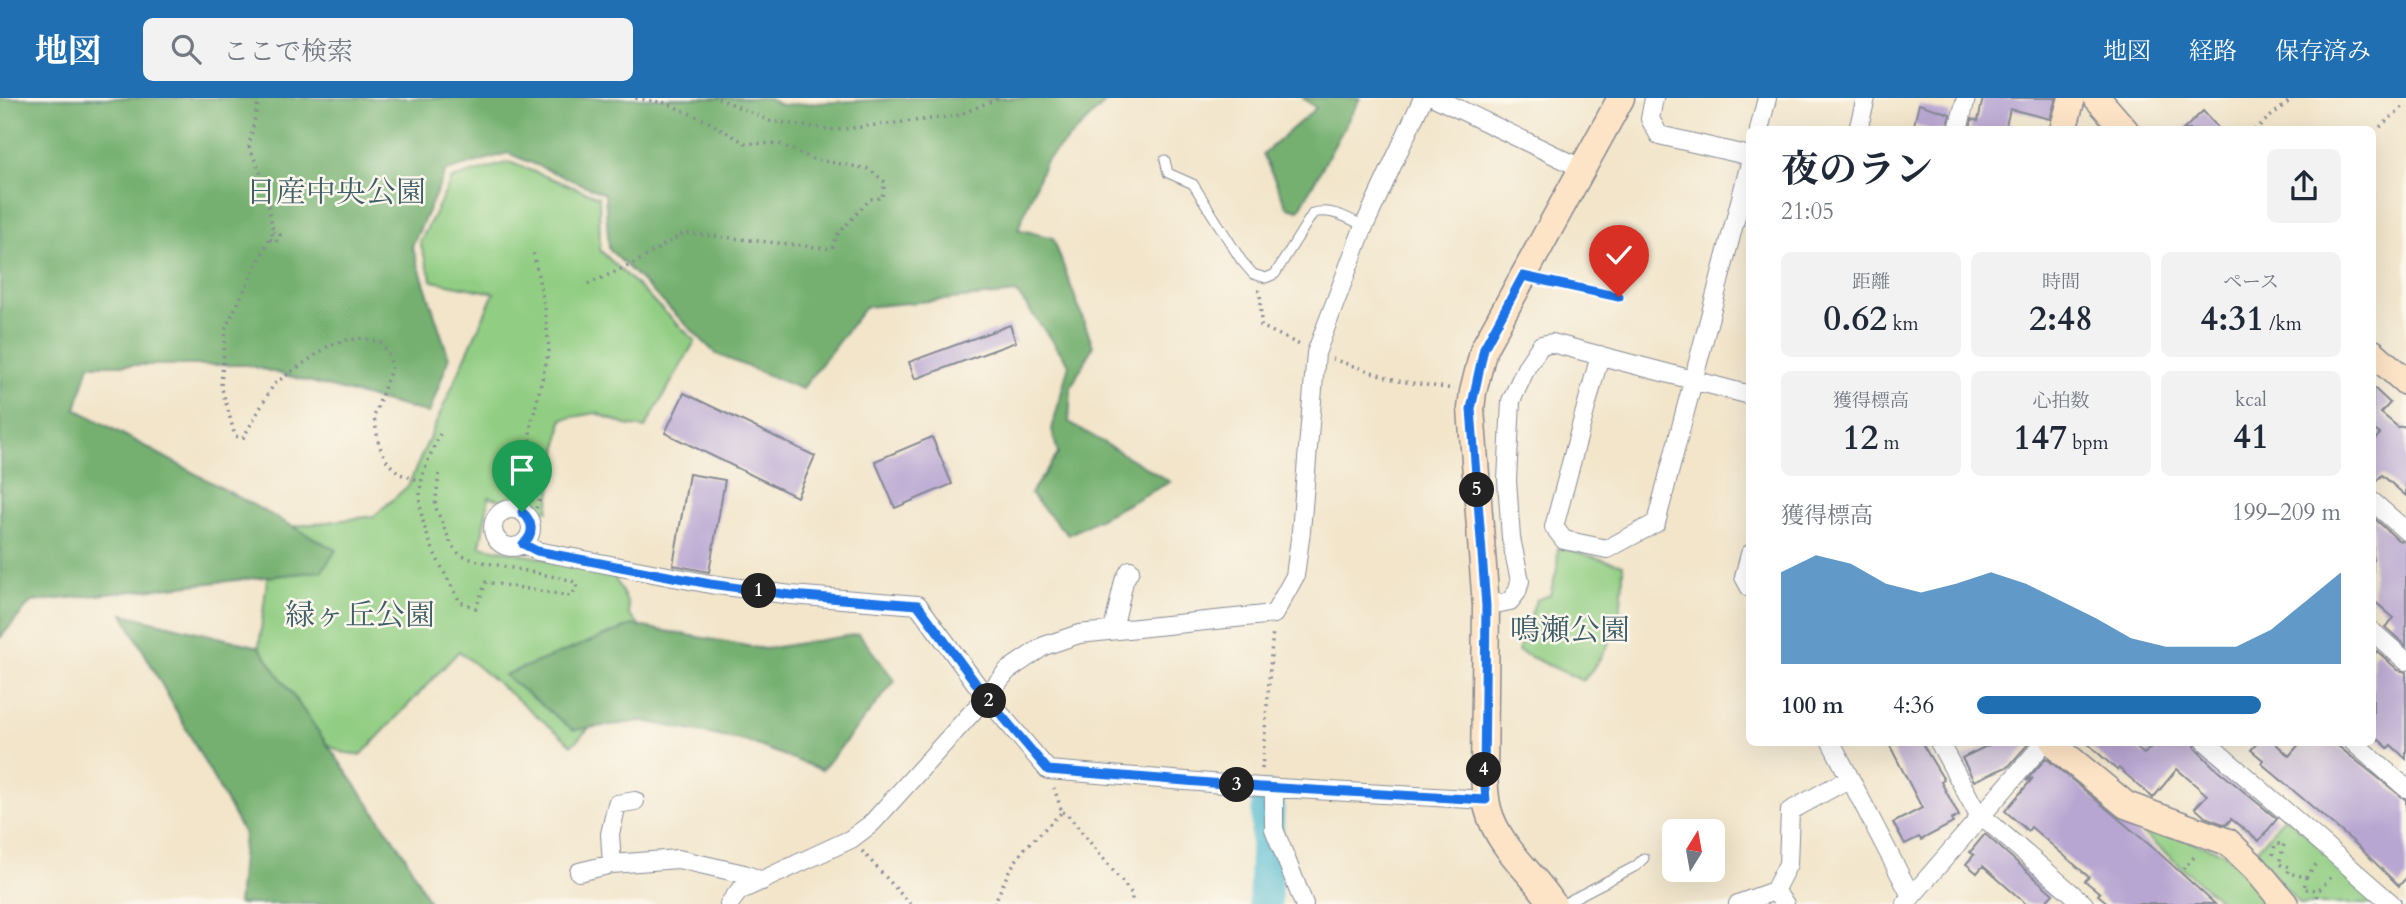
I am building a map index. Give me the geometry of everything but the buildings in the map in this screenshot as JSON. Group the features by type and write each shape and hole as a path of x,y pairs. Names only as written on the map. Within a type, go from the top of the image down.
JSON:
{"street":[{"path":"729,904 739,891 851,839 871,824 1007,671 1044,646 1079,634 1274,614 1295,576 1316,353 1364,226 1423,98"},
{"path":"1436,98 1581,168"},
{"path":"1553,904 1502,841 1486,800 1486,606 1471,409 1484,348 1621,98"},
{"path":"1654,98 1650,119 1659,135 1746,155"},
{"path":"1760,126 1767,98"},
{"path":"1859,126 1866,98"},
{"path":"1959,126 1966,98"},
{"path":"2064,126 2072,98"},
{"path":"2097,98 2121,126"},
{"path":"1600,355 1554,527 1564,540 1607,549 1656,523 1746,178"},
{"path":"1486,606 1510,601 1517,592 1520,581 1511,538 1507,480 1511,401 1527,366 1541,345 1552,343 1746,394"},
{"path":"2376,360 2406,382"},
{"path":"2376,505 2406,531"},
{"path":"509,509 522,512 530,521 531,534 523,544 512,548 500,543 493,533 494,521 498,515 509,509"},
{"path":"523,544 537,551 710,584 791,595 918,605 986,697 1048,770 1486,800"},
{"path":"1113,630 1124,581 1130,570"},
{"path":"2376,635 2406,661"},
{"path":"1833,746 1911,897 1932,904"},
{"path":"1941,746 1981,817 2084,904"},
{"path":"1911,897 2042,746"},
{"path":"2057,746 2063,754 2126,805 2228,842 2285,904"},
{"path":"2211,746 2392,904"},
{"path":"2358,746 2406,788"},
{"path":"1738,904 1779,898 1788,864 1790,811 1850,778"},
{"path":"1267,787 1274,829 1304,904"},
{"path":"612,864 610,834 617,804 635,801"},
{"path":"579,872 612,864 678,859 744,874 762,881"}],"lane":[{"path":"1166,160 1168,173 1193,184 1241,260 1253,274 1266,278 1275,274 1313,213 1320,211 1343,216 1364,226"},
{"path":"1523,276 1619,297"},
{"path":"1563,904 1636,866 1644,858"}],"path":[{"path":"259,98 249,146 264,182 273,232 226,327 221,385 235,436 243,438 274,384 330,345 363,338 381,343 392,366 374,417 379,445 388,463 400,474 421,481"},
{"path":"588,284 635,262 684,233 832,249 837,235 870,199 882,198 885,182 869,169 813,159 779,144 745,144 707,121 666,103 632,98"},
{"path":"718,98 769,121 835,130 956,116 999,98"},
{"path":"2259,126 2292,98"},
{"path":"2380,127 2406,104"},
{"path":"530,521 539,502 541,485 532,457 530,430 549,350 545,308 533,252"},
{"path":"439,474 435,506 452,546 460,555 473,561 570,580 576,583 578,589 570,596 486,582 476,608 460,602 425,529 419,506 421,481 440,433"},
{"path":"503,479 541,485"},
{"path":"1267,787 1274,614"},
{"path":"1048,770 1062,812 1067,814 1132,894 1132,904"},
{"path":"994,904 1009,871 1024,849 1062,812"},
{"path":"851,839 910,904"},
{"path":"2263,878 2268,873 2275,844 2284,844 2279,864 2290,867 2288,873 2306,877"},
{"path":"2319,861 2306,877 2304,889 2319,890"},
{"path":"2316,904 2319,890 2330,876 2340,883"}],"green space":[{"name":"日産中央公園","path":"0,98 768,98 781,105 911,98 1110,98 1045,162 1018,229 1053,238 1093,346 1071,387 1069,422 1170,482 1068,535 1030,494 1058,454 1052,429 1069,364 1017,293 865,307 802,389 716,354 609,249 605,194 508,153 446,171 412,246 449,358 429,413 247,365 89,365 76,409 336,550 322,571 31,602 0,638"},
{"path":"1303,98 1360,98 1299,210 1287,207 1263,154 1316,108"},
{"name":"緑ヶ丘公園","path":"509,162 599,197 600,250 695,341 645,428 626,425 596,413 562,419 548,511 489,497 480,546 612,572 628,604 629,615 667,652 572,745 459,651 361,755 341,752 268,710 259,647 273,529 374,516 408,486 494,293 432,281 420,242 452,179"},
{"name":"鳴瀬公園","path":"1558,547 1623,565 1622,598 1615,627 1603,654 1583,681 1518,651 1536,600 1550,595 1557,569"},
{"path":"123,614 259,647 404,854 430,904 238,904 244,834"},
{"path":"632,625 764,649 859,634 895,681 822,770 749,742 643,721 573,730 504,675"},
{"path":"2285,816 2386,904 2299,904 2255,852"},
{"path":"2134,822 2222,852 2249,875 2270,904 2224,904 2132,824"}],"waterway":[{"path":"1265,904 1268,798"}],"route":[{"path":"522,512 527,516 532,528 528,540 523,544 537,551 710,584 791,595 918,605 986,697 1048,770 1261,787 1486,800 1486,606 1471,409 1484,348 1523,276 1619,297"}]}
